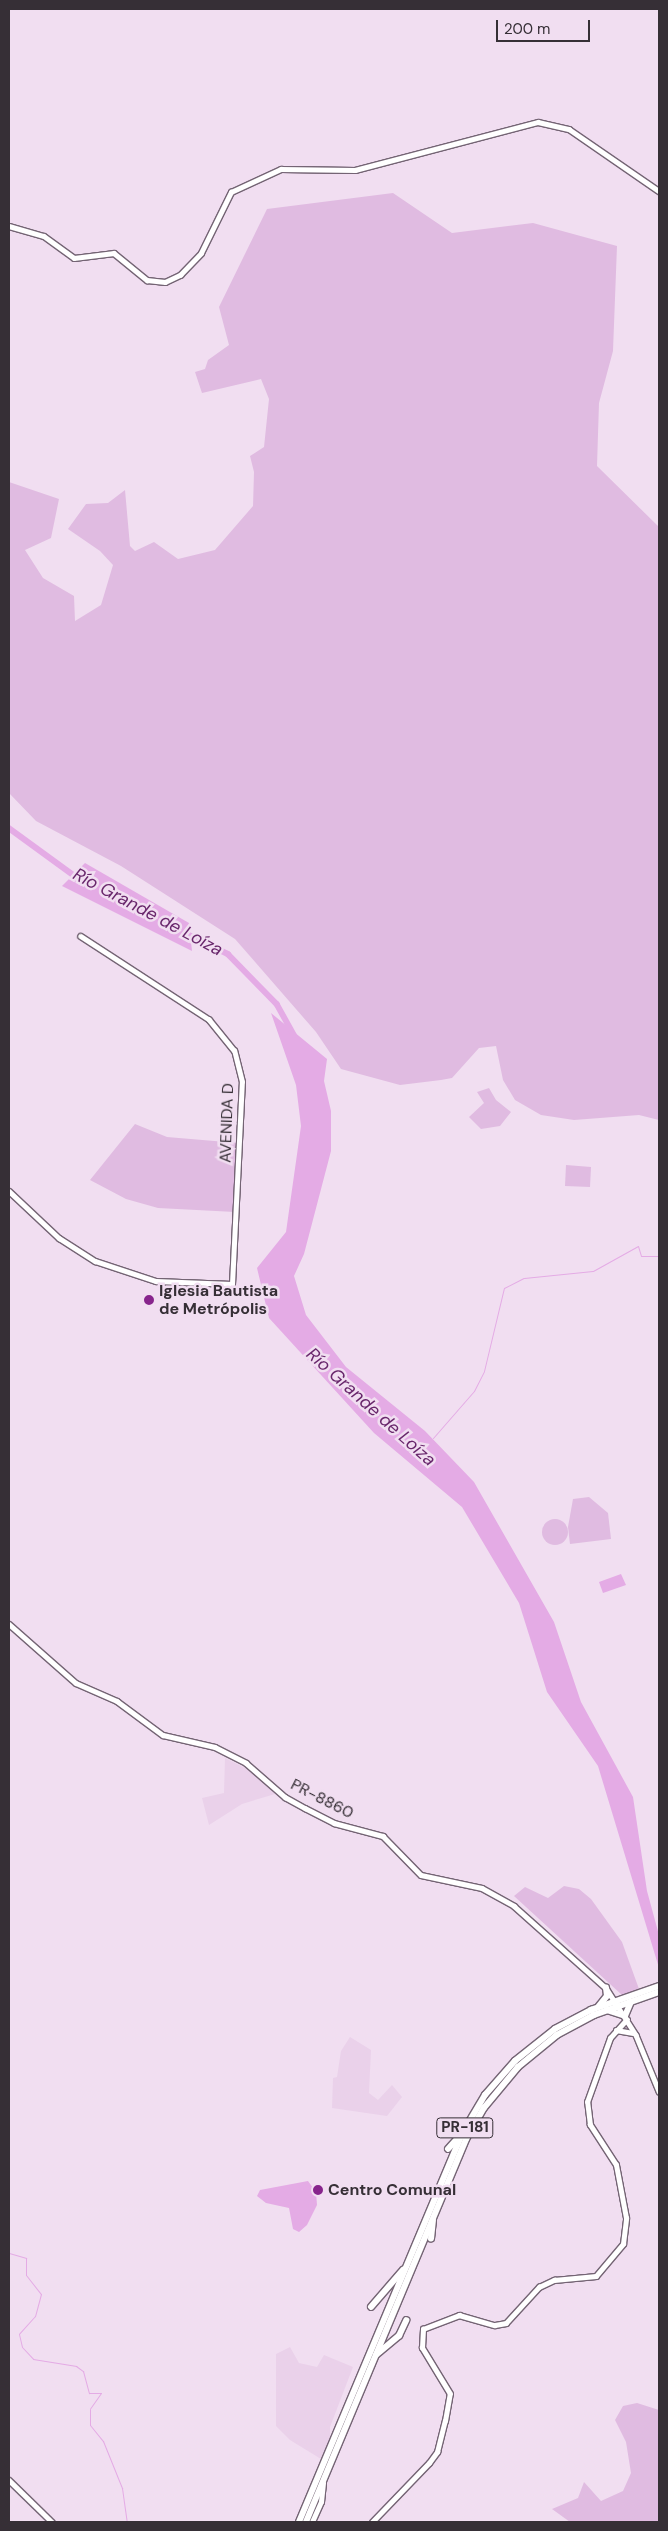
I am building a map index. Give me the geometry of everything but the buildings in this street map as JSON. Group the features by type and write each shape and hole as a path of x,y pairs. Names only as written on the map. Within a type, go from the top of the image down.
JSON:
{"main road":[{"name":"PR-181","path":"633,1999 659,1986"},
{"path":"598,2007 606,1996 606,1988"},
{"name":"PR-181","path":"299,2522 462,2134 485,2095 515,2060 555,2029 598,2007 659,1992"},
{"path":"606,2010 626,2017 633,1999"},
{"name":"PR-181","path":"306,2522 466,2139 502,2083 544,2044 617,2003"},
{"path":"448,2149 462,2134"},
{"path":"431,2239 433,2218"},
{"path":"371,2307 406,2267"},
{"path":"376,2355 398,2336 406,2321"}],"street":[{"path":"9,226 44,236 74,258 114,253 147,280 165,282 180,275 201,253 231,192 281,169 355,170 538,122 568,128 659,191"},
{"name":"AVENIDA D","path":"9,1191 58,1238 95,1261 156,1281 232,1284 242,1082 238,1061 225,1037 209,1020 81,937"},
{"name":"PR-8860","path":"9,1624 64,1674 117,1701 154,1731 215,1747 246,1763 285,1797 305,1808 334,1823 383,1836 421,1874 482,1888 502,1897 606,1988 626,2017 659,2091"},
{"path":"372,2522 429,2463 438,2446 450,2394 422,2348 423,2330 459,2315 495,2325 506,2323 539,2288 554,2280 596,2276 623,2244 626,2218 616,2165 590,2125 587,2108 592,2082 616,2030 626,2017"},
{"path":"616,2030 628,2030 636,2037"},
{"path":"312,2522 321,2502 324,2479"},
{"path":"9,2480 52,2522"}],"shaded area":[{"path":"393,193 452,233 533,223 617,246 613,351 599,403 597,466 659,527 659,1120 639,1115 574,1120 541,1115 515,1100 503,1080 496,1046 479,1048 452,1078 441,1080 400,1085 341,1069 316,1032 235,939 121,866 36,821 9,793 9,482 59,499 51,538 25,550 43,578 74,596 75,621 101,605 113,565 100,551 68,529 86,504 108,503 125,490 130,546 135,551 154,542 178,559 215,550 253,506 254,472 250,456 264,447 269,399 261,379 202,393 195,372 205,369 208,360 229,345 219,307 267,209"},
{"path":"489,1088 496,1100 511,1112 500,1126 481,1129 469,1117 484,1103 477,1092"},
{"path":"135,1124 167,1137 238,1143 235,1212 158,1208 126,1199 90,1180"},
{"path":"566,1165 591,1167 590,1187 565,1186"},
{"path":"589,1497 608,1513 611,1539 570,1544 568,1527 573,1499"},
{"path":"555,1519 564,1523 568,1532 564,1541 555,1545 546,1541 542,1532 546,1523"},
{"path":"225,1758 253,1772 275,1794 242,1804 209,1825 202,1798 224,1793"},
{"path":"564,1886 579,1889 591,1899 622,1942 639,1989 622,1995 514,1896 525,1887 548,1898"},
{"path":"350,2037 371,2050 369,2093 378,2100 392,2085 402,2097 387,2116 332,2108 333,2078 337,2077 341,2051"},
{"path":"290,2347 299,2363 317,2367 324,2355 353,2367 330,2427 330,2442 321,2459 290,2440 276,2426 276,2354"},
{"path":"637,2403 659,2410 659,2522 570,2522 552,2509 578,2498 584,2482 601,2501 623,2491 631,2473 626,2442 615,2420 623,2406"}],"water":[{"path":"85,863 189,923 192,951 62,886"},
{"path":"271,1013 327,1059 324,1081 331,1111 331,1151 304,1254 294,1276 306,1315 346,1367 425,1431 474,1482 554,1622 581,1702 633,1797 647,1891 659,1935 659,1968 598,1766 547,1692 519,1603 462,1507 374,1433 269,1318 257,1268 286,1232 301,1126 296,1085"},
{"path":"621,1574 626,1585 603,1593 599,1582"},
{"path":"308,2181 316,2192 317,2205 307,2225 299,2232 293,2229 289,2208 266,2203 257,2196 260,2190"}],"waterway":[{"name":"Río Grande de Loíza","path":"9,828 79,879"},
{"name":"Río Grande de Loíza","path":"185,933 228,954 277,1004 294,1035"},
{"path":"433,1438 474,1391 484,1371 504,1288 524,1278 593,1271 638,1246 641,1256 659,1256"},
{"path":"9,2253 26,2258 26,2275 41,2294 35,2316 19,2334 22,2347 33,2359 76,2366 83,2371 89,2393 101,2393 90,2409 90,2425 103,2441 122,2488 127,2522"}],"place":[{"name":"Iglesia Bautista de Metrópolis","path":"149,1300"},
{"name":"Centro Comunal","path":"318,2190"}]}
